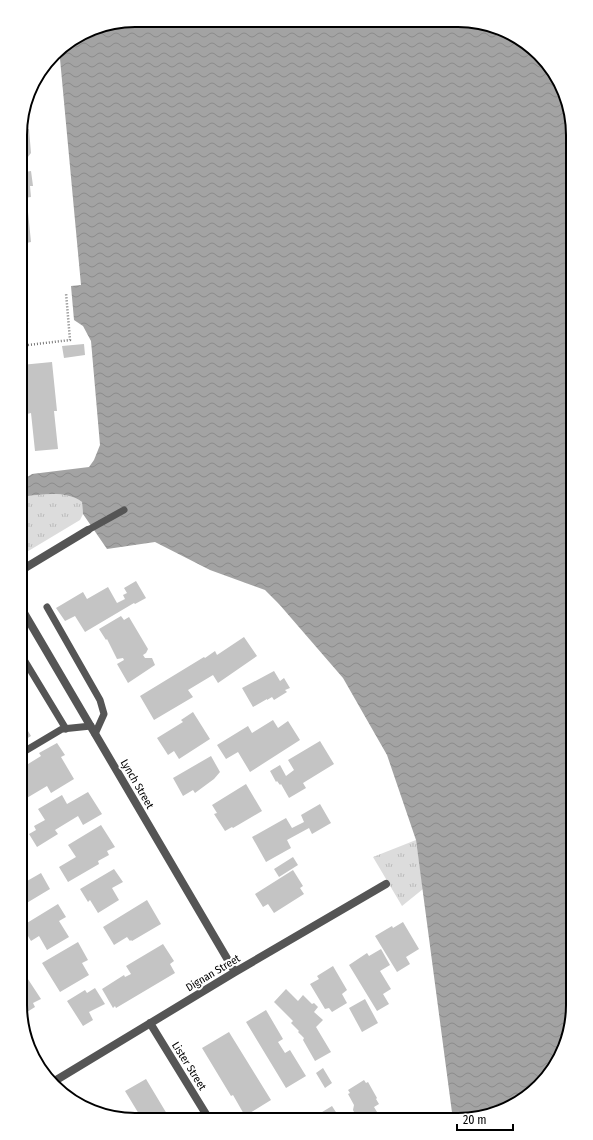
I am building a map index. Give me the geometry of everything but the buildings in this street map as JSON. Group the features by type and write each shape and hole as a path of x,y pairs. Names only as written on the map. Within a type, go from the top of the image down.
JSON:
{"street":[{"path":"27,567 88,530"},
{"name":"Lynch Street","path":"27,618 235,972"},
{"name":"Dignan Street","path":"57,1079 235,972 386,884"},
{"name":"Lister Street","path":"150,1023 205,1113"}],"lane":[{"path":"88,530 124,510"},
{"path":"47,607 100,700 104,714 95,734"},
{"path":"27,665 66,729"},
{"path":"27,750 62,729 91,726"}],"path":[{"path":"28,345 70,340 66,293"}],"green space":[{"path":"27,494 28,496 56,494 70,496 82,502 83,514 80,520 27,552"},
{"path":"416,840 423,889 402,906 373,857"}],"water":[{"path":"135,27 465,27 493,33 518,45 539,64 555,87 562,107 566,135 566,1012 560,1040 552,1059 544,1071 524,1091 512,1099 486,1109 472,1112 452,1113 416,840 387,755 343,678 265,590 210,570 155,542 107,549 83,514 82,502 70,496 56,494 28,496 27,494 27,477 32,474 89,467 94,460 100,445 91,341 83,326 74,320 71,286 81,285 60,58 69,49 87,38 107,31"}]}
